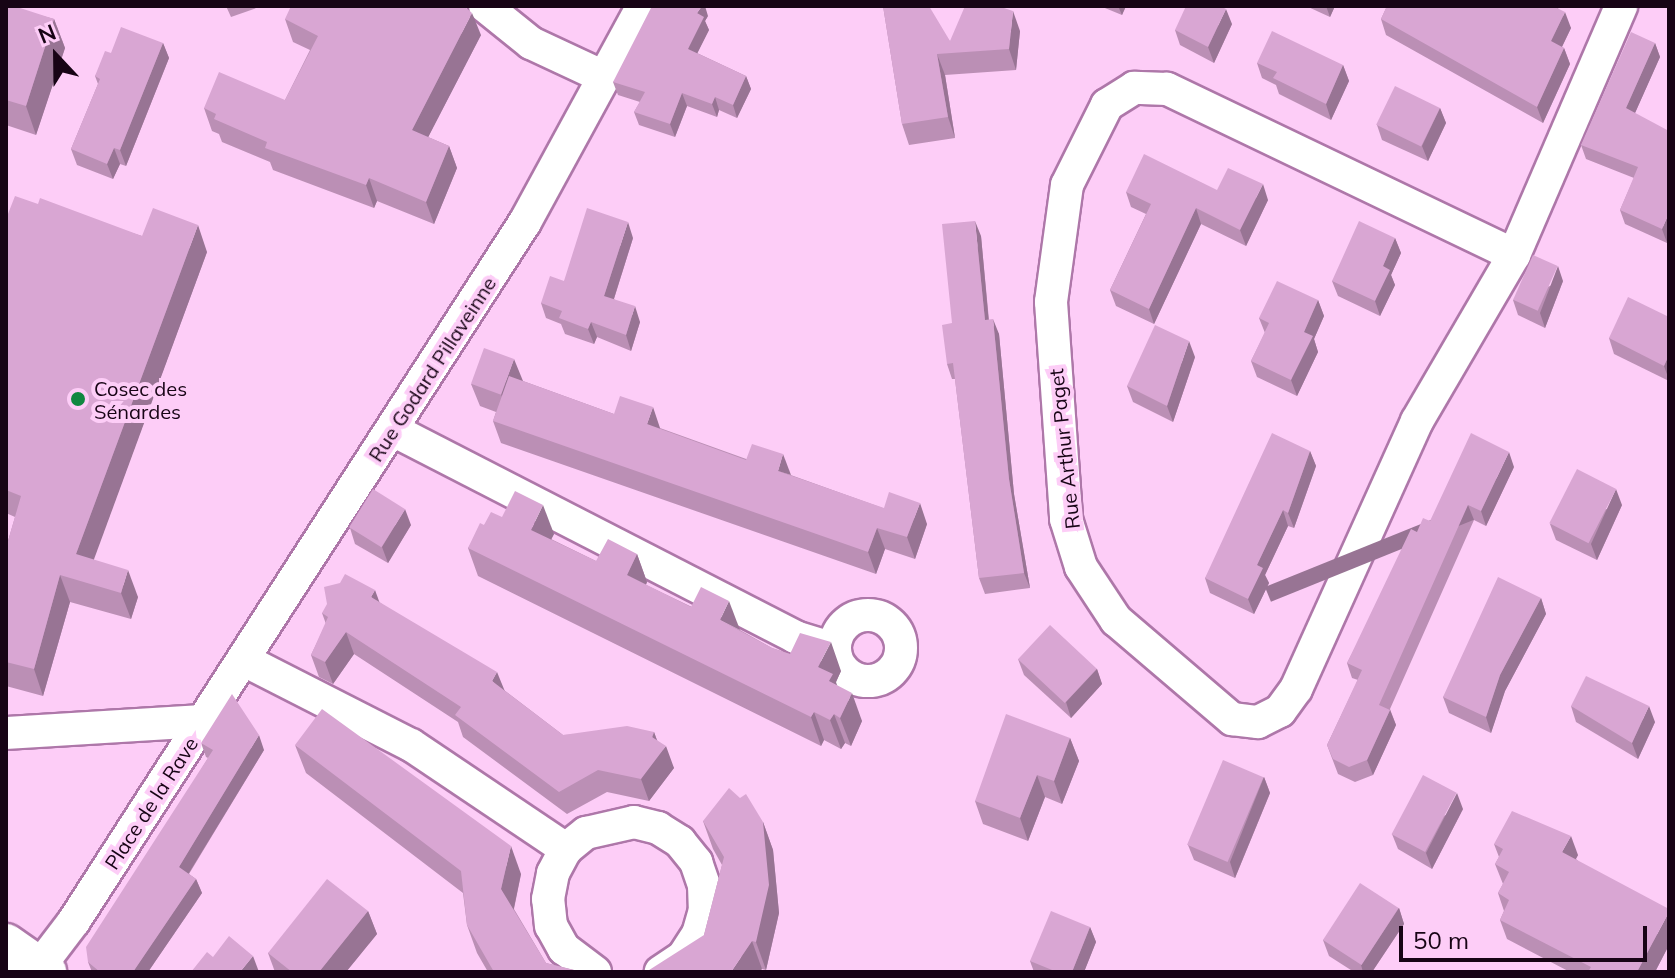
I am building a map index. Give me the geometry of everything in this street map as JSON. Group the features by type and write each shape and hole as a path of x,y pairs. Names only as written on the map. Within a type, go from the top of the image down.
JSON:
{"street":[{"path":"485,6 531,43 604,77"},
{"name":"Rue Godard Pillaveinne","path":"203,721 525,222 643,6"},
{"name":"Rue Arthur Paget","path":"1514,255 1167,89 1134,88 1107,105 1067,185 1051,302 1066,519 1081,567 1116,620 1232,719 1258,722 1280,711 1296,689 1417,421 1514,255 1621,6"},
{"path":"393,430 795,637 834,649"},
{"path":"244,660 411,745 566,849"},
{"name":"Place de la Rave","path":"6,733 203,721"},
{"name":"Place de la Rave","path":"43,969 203,721"},
{"path":"595,972 564,949 551,926 548,899 553,873 566,849 597,828 634,822 658,828 680,842 696,862 705,910 698,934 683,957 661,972"},
{"path":"6,944 43,969"}],"building":[{"path":"6,6 54,19 26,106 6,100"},
{"path":"291,6 464,6 472,13 412,130 449,146 426,202 369,178 366,185 265,148 267,142 214,119 216,114 204,108 219,72 285,100 318,36 285,19"},
{"path":"652,6 702,6 697,13 704,17 688,49 746,76 733,105 715,97 712,104 682,93 670,124 634,112 645,92 613,82"},
{"path":"883,6 929,6 950,41 965,6 998,6 1013,11 1009,49 937,54 948,117 902,124"},
{"path":"1186,6 1220,6 1226,9 1208,47 1175,30"},
{"path":"1387,6 1553,6 1565,12 1551,41 1564,48 1537,107 1381,19"},
{"path":"121,27 163,43 120,150 114,148 107,164 71,149 100,79 95,76 105,51 111,53"},
{"path":"1272,31 1343,65 1326,104 1273,78 1277,72 1257,63"},
{"path":"1631,32 1655,43 1626,108 1669,131 1669,213 1662,229 1620,210 1638,167 1581,145"},
{"path":"1395,86 1440,108 1421,147 1376,125"},
{"path":"1144,154 1217,190 1228,168 1263,184 1240,230 1196,208 1149,309 1110,290 1151,204 1126,192"},
{"name":"Cosec des Sénardes","path":"15,196 38,204 40,198 142,236 153,208 198,225 76,554 128,570 121,593 60,575 34,669 6,662 6,548 21,496 6,490 6,219"},
{"path":"587,208 628,222 604,296 635,306 626,335 591,322 588,329 559,318 562,311 541,303 550,276 564,281"},
{"path":"975,221 985,320 993,319 1009,479 1024,573 979,578 953,363 947,364 942,325 952,323 942,224"},
{"path":"1359,221 1395,238 1383,266 1390,270 1375,301 1332,281"},
{"path":"1533,255 1558,266 1538,311 1513,300"},
{"path":"1277,281 1318,300 1304,332 1313,336 1291,380 1251,361 1269,323 1259,318"},
{"path":"1628,297 1669,317 1669,355 1664,366 1609,338"},
{"path":"1155,325 1189,341 1167,406 1127,386"},
{"path":"484,348 514,359 501,395 471,384"},
{"path":"509,376 614,414 620,396 653,407 647,424 746,460 752,444 783,454 778,471 884,508 889,492 920,503 907,537 877,528 868,552 493,421"},
{"path":"1272,433 1310,451 1288,513 1283,510 1257,565 1263,568 1248,599 1205,578"},
{"path":"1471,433 1509,452 1481,511 1468,505 1379,705 1390,710 1367,760 1349,767 1333,759 1327,745 1362,670 1347,663 1411,529 1417,532 1423,518 1430,521"},
{"path":"1577,469 1616,489 1589,543 1549,523"},
{"path":"373,489 405,509 381,547 349,527"},
{"path":"515,491 543,505 531,530 596,561 608,539 637,554 627,575 691,607 701,587 729,601 720,620 772,648 790,654 800,633 831,642 818,667 833,674 829,681 852,693 840,718 834,714 830,720 814,712 811,717 468,548 480,523 484,525 491,512 502,517"},
{"path":"345,574 375,590 371,597 497,672 492,681 563,735 627,726 654,732 652,737 666,746 641,779 598,770 559,792 455,715 461,707 346,632 325,662 311,655 328,617 322,613 327,604 324,587 340,583"},
{"path":"1498,577 1541,598 1500,675 1486,717 1443,697"},
{"path":"1050,625 1097,669 1065,703 1018,659"},
{"path":"1586,676 1649,706 1632,743 1571,706"},
{"path":"232,694 259,735 179,867 196,879 133,972 100,972 88,962 86,947 213,750 201,743"},
{"path":"322,709 511,846 501,889 546,963 582,972 494,972 467,925 461,871 295,745"},
{"path":"1006,714 1070,738 1054,781 1037,775 1020,818 975,801"},
{"path":"1223,760 1264,777 1228,862 1187,845"},
{"path":"1423,775 1457,793 1425,852 1392,834"},
{"path":"729,788 740,798 746,794 763,822 769,885 756,942 752,941 731,972 646,972 704,935 724,857 703,821"},
{"path":"1512,811 1571,836 1562,852 1669,909 1637,972 1588,972 1591,967 1500,920 1509,900 1498,893 1509,872 1495,864 1503,849 1494,844"},
{"path":"327,879 368,911 319,972 292,972 268,953"},
{"path":"1360,883 1399,908 1362,965 1323,940"},
{"path":"1051,911 1090,927 1072,972 1057,972 1030,961"},
{"path":"229,936 253,956 240,972 191,972 207,952 213,957"}],"place":[{"name":"Cosec des Sénardes","path":"78,399"}]}
